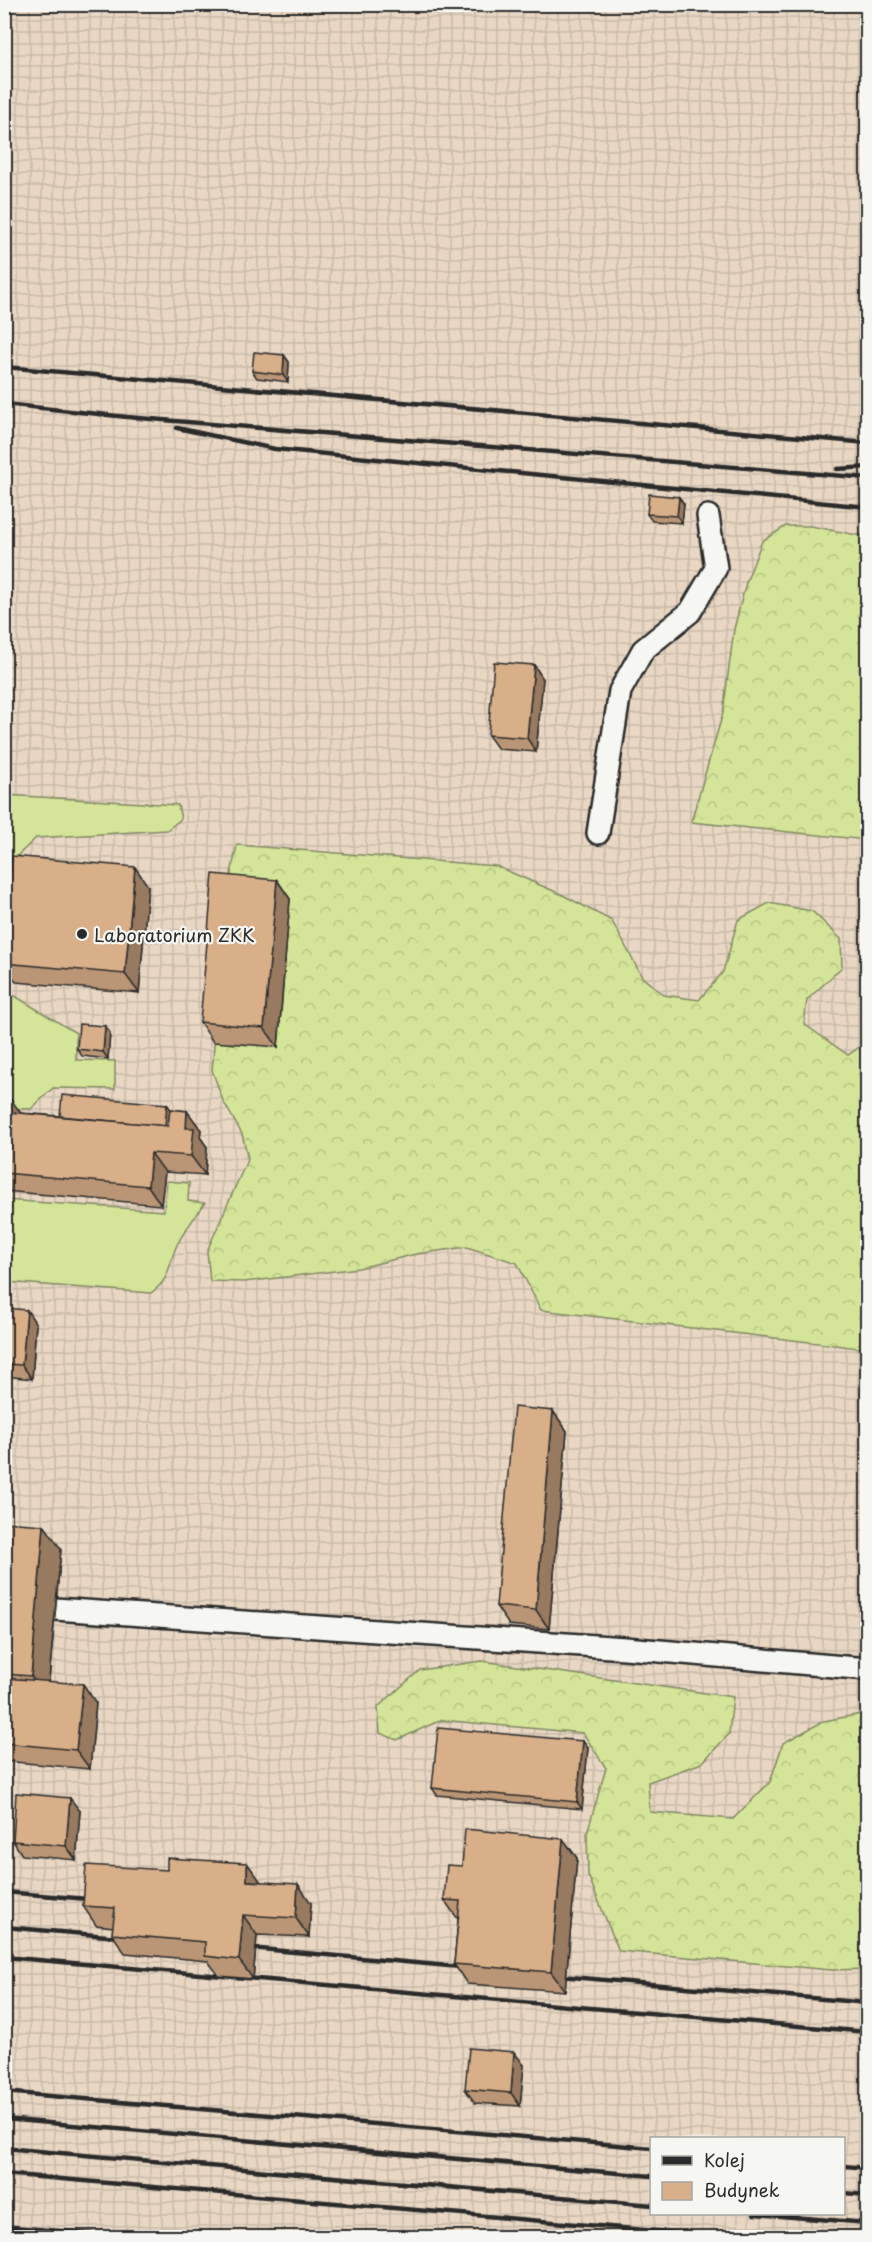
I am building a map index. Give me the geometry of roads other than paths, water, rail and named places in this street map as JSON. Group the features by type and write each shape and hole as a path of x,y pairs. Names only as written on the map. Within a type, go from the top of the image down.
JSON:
{"lane":[{"path":"598,833 620,691 643,650 690,612 716,568 708,516"},
{"path":"55,1610 625,1648 867,1669"}],"railway":[{"path":"4,367 868,443"},
{"path":"4,404 127,417 868,478"},
{"path":"177,428 275,449 868,507"},
{"path":"837,469 868,467"},
{"path":"4,1892 100,1900"},
{"path":"4,1927 130,1938"},
{"path":"238,1947 471,1968"},
{"path":"4,1957 868,2032"},
{"path":"548,1975 868,2003"},
{"path":"4,2092 650,2148"},
{"path":"4,2119 650,2176"},
{"path":"4,2148 650,2205"},
{"path":"845,2166 868,2168"},
{"path":"4,2174 737,2238"},
{"path":"845,2193 868,2195"},
{"path":"767,2215 868,2223"},
{"path":"4,2226 135,2238"}],"place":[{"name":"Laboratorium ZKK","path":"82,934"}]}
